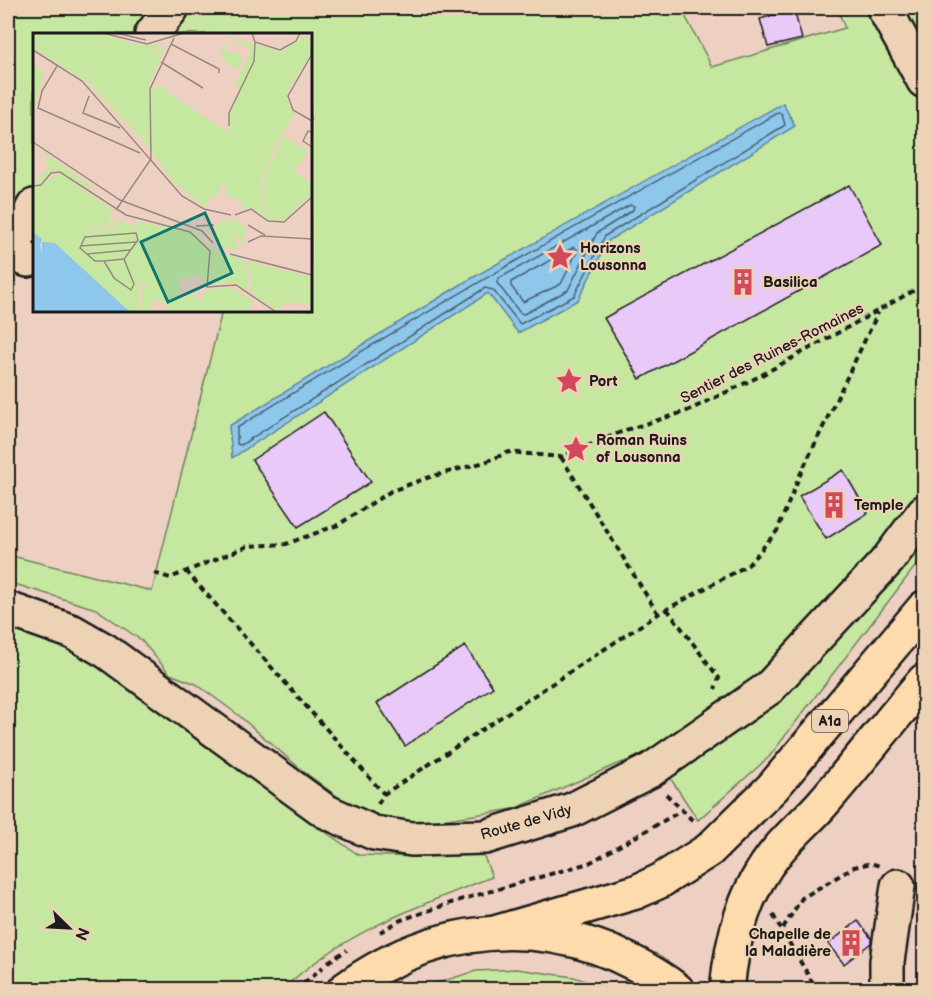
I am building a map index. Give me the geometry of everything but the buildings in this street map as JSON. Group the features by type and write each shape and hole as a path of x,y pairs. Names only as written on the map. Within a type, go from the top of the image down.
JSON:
{"main road":[{"name":"A1a","path":"498,932 636,892 660,881 709,850 772,787 924,608"},
{"path":"727,990 734,940 756,881 778,849 822,804 924,681"},
{"path":"344,990 369,972 409,951 453,938 498,932 550,934 601,947 648,969 677,990"}],"street":[{"path":"153,33 172,8"},
{"path":"884,8 924,81"},
{"path":"28,260 14,255 17,239 33,208"},
{"name":"Route de Vidy","path":"8,609 73,632 106,651 325,812 374,833 412,838 485,837 572,810 651,770 769,688 888,560 924,512"},
{"path":"887,990 887,961 898,886"}],"path":[{"name":"Sentier des Ruines-Romaines","path":"154,573 170,578 248,546 286,544 339,525 392,491 509,452 561,457 627,430 687,411 758,377 924,285"},
{"path":"362,828 384,794 658,614 748,565 777,531 799,477 878,312"},
{"path":"561,457 658,614"},
{"path":"186,571 384,794"},
{"path":"667,609 719,678 712,695"},
{"path":"651,770 681,811 703,830"},
{"path":"373,936 401,920 460,900 589,863 681,811"},
{"path":"783,928 802,898 854,867 871,863 880,866 898,886"},
{"path":"773,915 783,928 817,990"},
{"path":"296,990 334,957 354,947"}],"green space":[{"path":"8,8 681,8 712,67 845,28 837,8 924,8 924,555 769,757 698,820 653,752 615,765 514,809 380,829 373,812 345,802 303,771 237,714 196,684 170,674 141,640 96,609 8,582 8,555 152,591 222,312 312,312 312,33 33,33 33,190 13,227 8,220"},
{"path":"8,625 47,637 114,674 243,768 309,821 359,855 420,857 483,854 492,877 382,923 330,952 283,989 8,989"},
{"path":"516,969 574,977 607,989 417,989 476,971"}],"water":[{"path":"783,103 795,126 608,241 578,300 518,333 488,293 232,458 229,426 465,282"}],"place":[{"name":"Horizons Lousonna","path":"560,257"},
{"name":"Basilica","path":"743,282"},
{"name":"Port","path":"569,381"},
{"name":"Roman Ruins of Lousonna","path":"576,449"},
{"name":"Temple","path":"834,505"},
{"name":"Chapelle de la Maladière","path":"851,943"}]}
